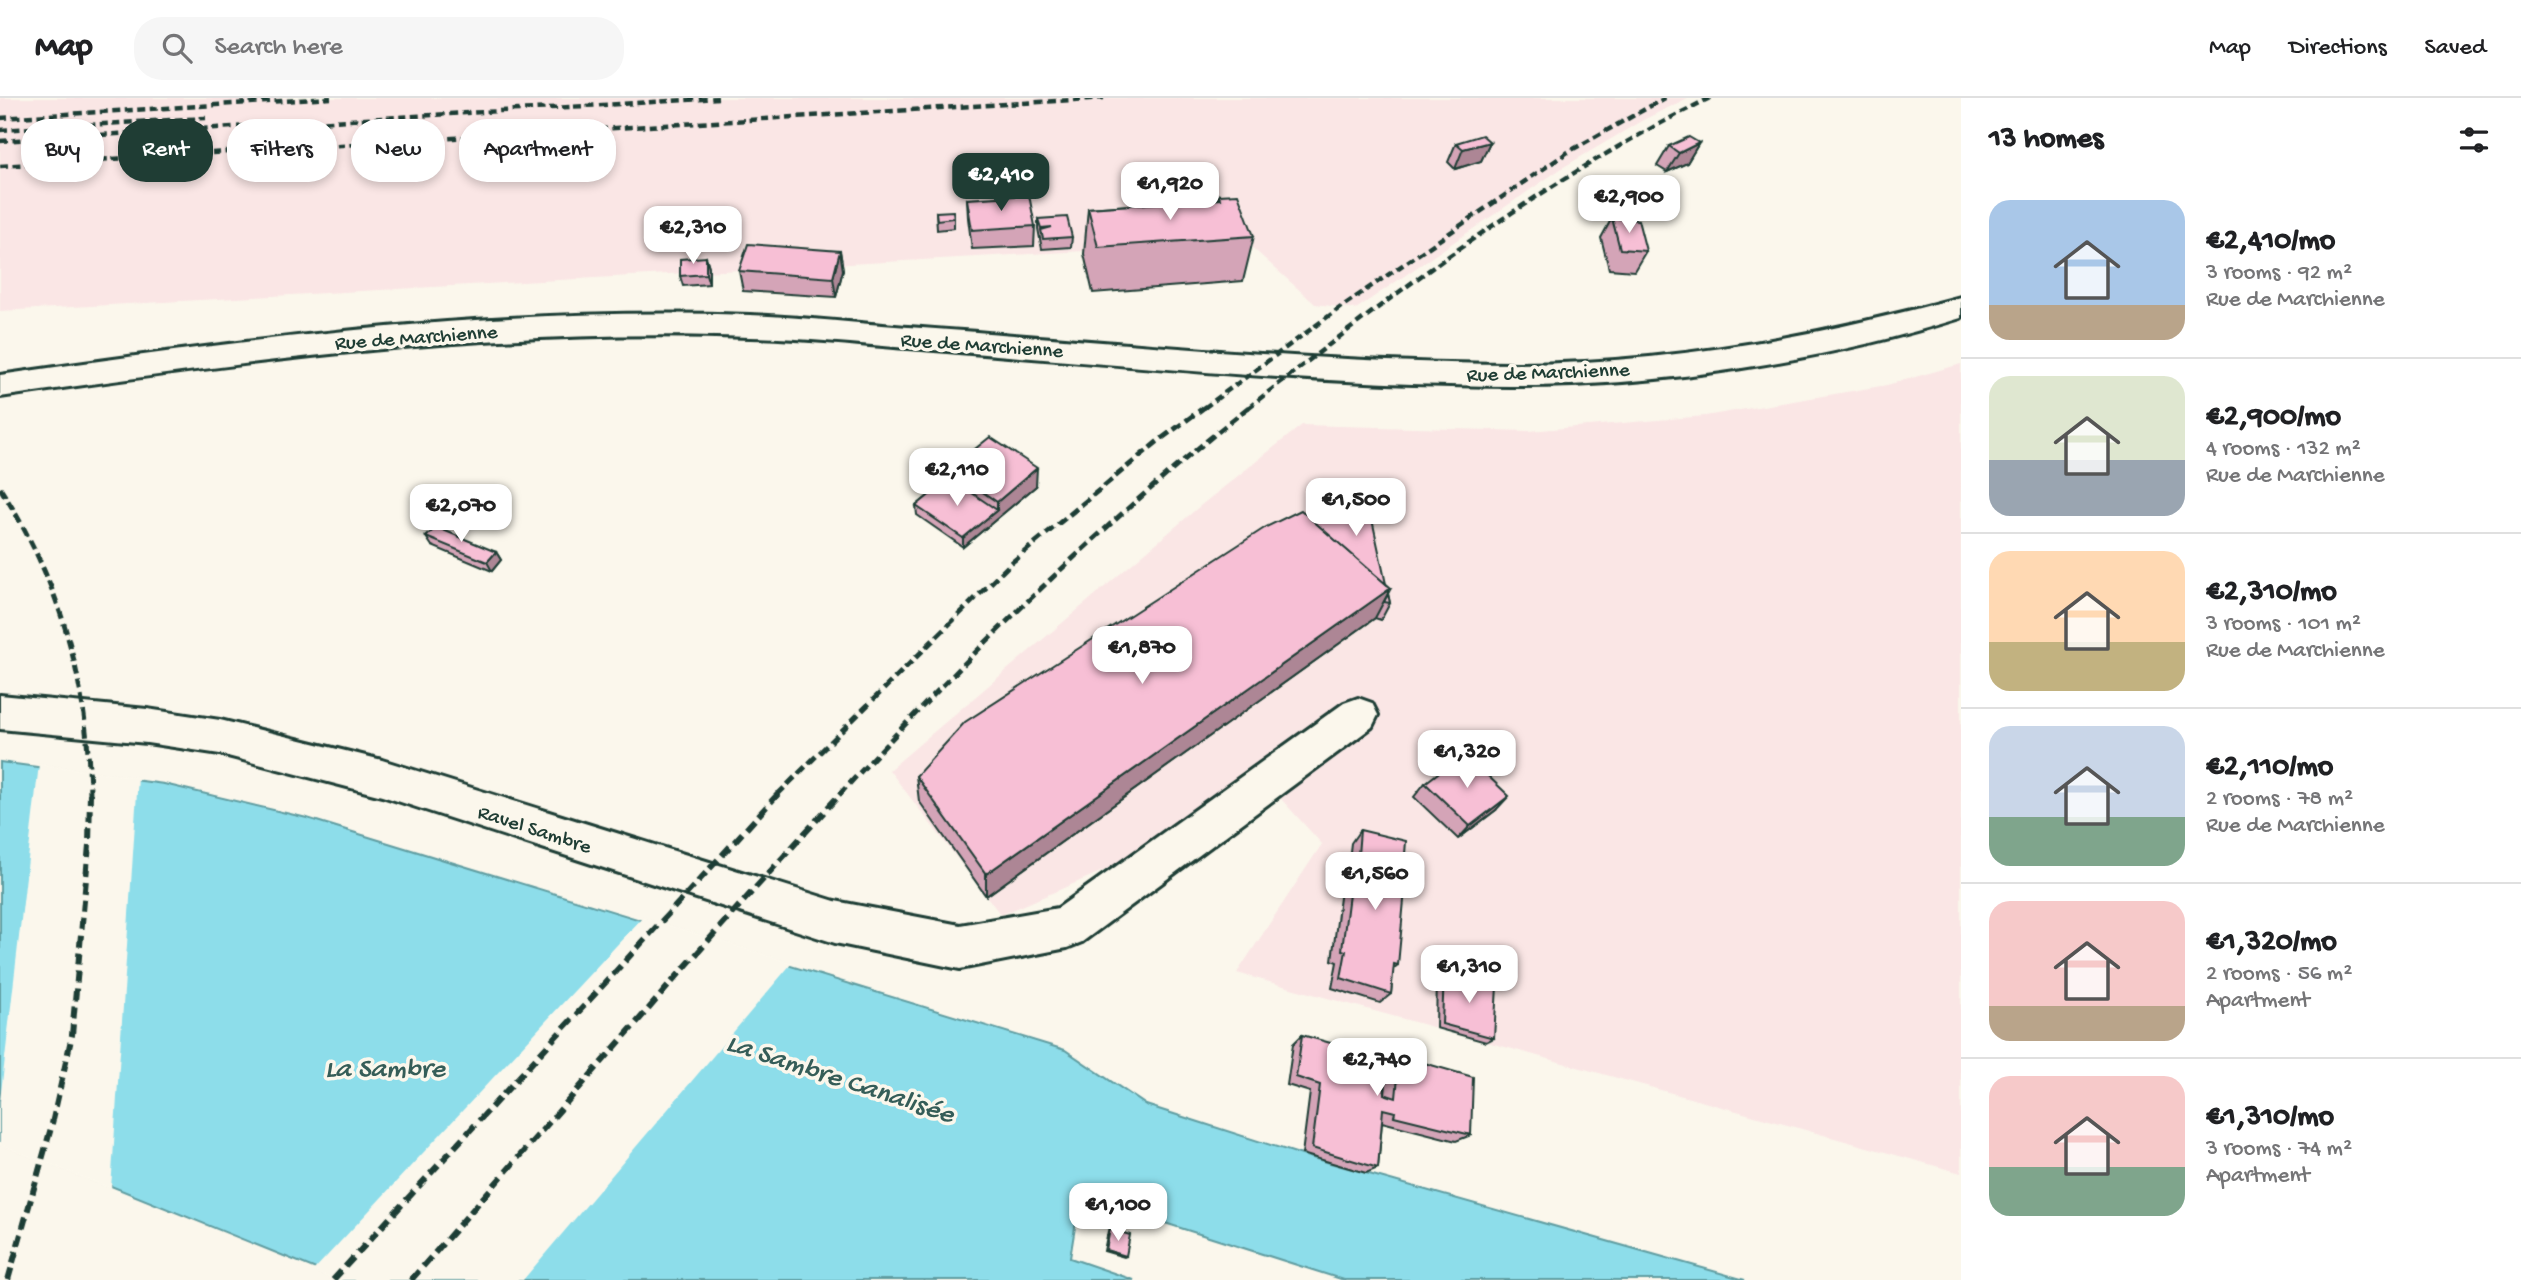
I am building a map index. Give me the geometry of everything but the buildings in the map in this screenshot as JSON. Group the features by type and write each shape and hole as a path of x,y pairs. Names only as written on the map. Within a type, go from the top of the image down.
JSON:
{"main road":[{"name":"Rue de Marchienne","path":"1,386 247,350 439,332 618,325 751,326 1364,370 1516,375 1658,367 1818,344 1910,323 1961,307"},
{"name":"Ravel Sambre","path":"0,712 34,713 208,735 382,778 835,922 960,947 1067,927 1358,715"}],"shaded area":[{"path":"0,98 1688,98 1643,120 1562,168 1356,309 1315,304 1246,242 0,311"},
{"path":"1961,364 1961,1173 1237,973 1322,844 1253,768 1133,858 1001,915 889,770 1200,506 1302,425 1529,431 1705,416 1887,385"}],"water":[{"name":"La Sambre","path":"0,762 164,784 307,818 1065,1050 1146,1105 1302,1155 1745,1280 1344,1280 1080,1196 1070,1258 1134,1280 343,1280 0,1141"}],"pier":[{"path":"39,764 138,777 111,1189 0,1145 0,1101"},
{"path":"643,917 792,963 523,1280 333,1280 313,1271"}],"railway":[{"path":"0,118 331,98"},
{"path":"0,141 718,98"},
{"path":"0,166 1104,98"},
{"path":"1204,408 1341,307 1568,152 1665,98"},
{"path":"1248,408 1414,281 1528,202 1648,130 1710,98"},
{"path":"0,130 206,118"},
{"path":"779,793 1011,563 1157,442 1206,406"},
{"path":"839,795 1037,592 1141,497 1250,406"},
{"path":"0,488 40,560 67,635 84,713 90,794"},
{"path":"333,1280 779,793"},
{"path":"411,1280 841,793"},
{"path":"8,1280 51,1128 72,1035 89,845 90,794"}],"water label":[{"name":"La Sambre Canalisée","path":"841,1076"}]}
